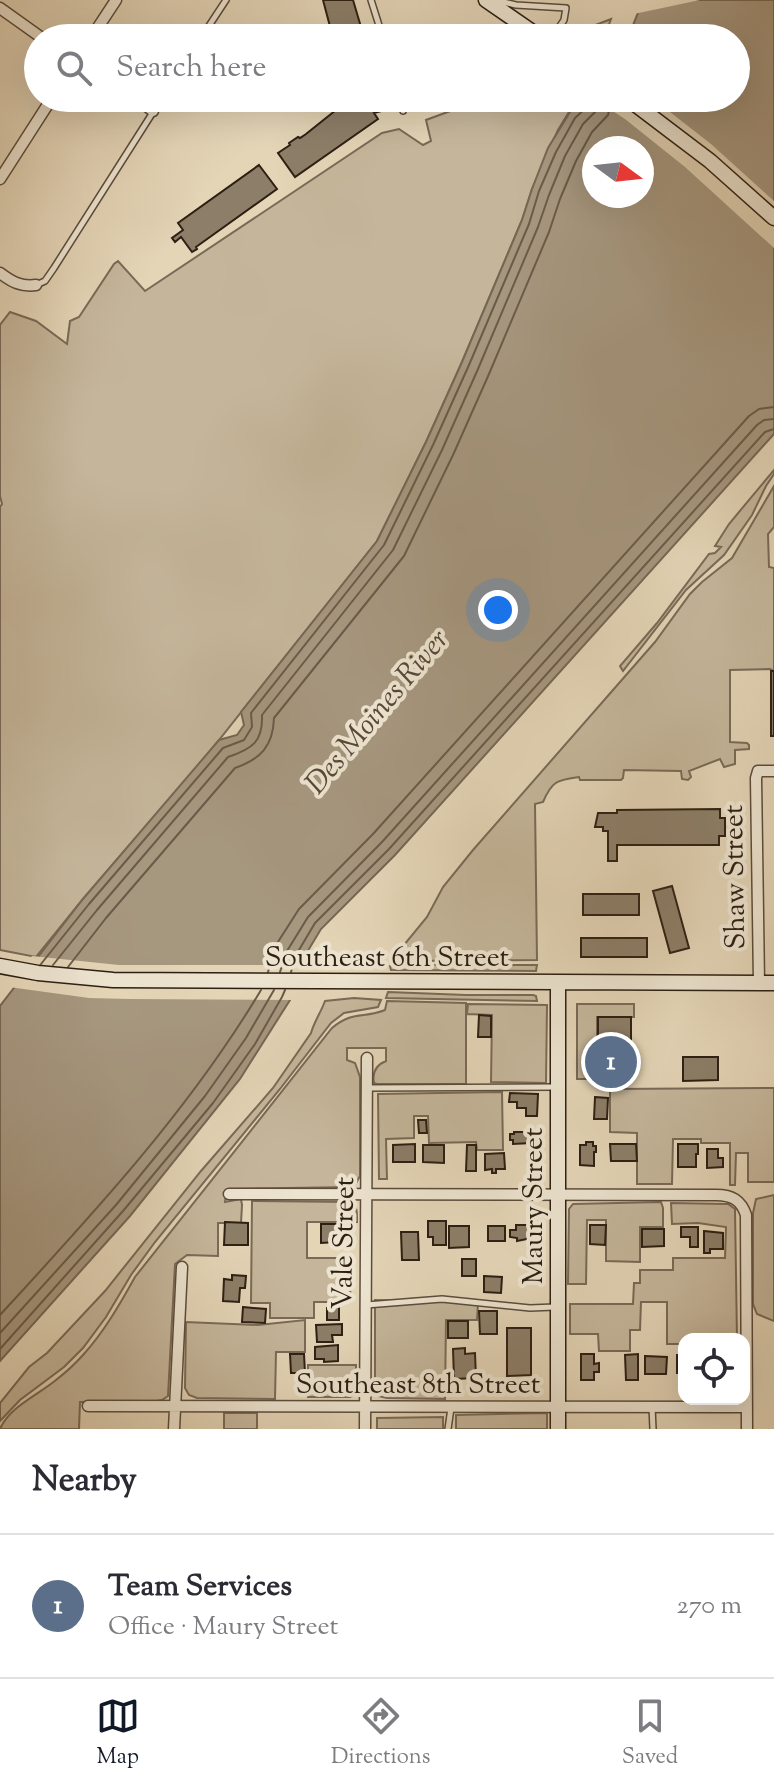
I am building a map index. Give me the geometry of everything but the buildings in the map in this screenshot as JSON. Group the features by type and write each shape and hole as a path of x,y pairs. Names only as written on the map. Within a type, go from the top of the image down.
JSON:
{"main road":[{"path":"486,0 521,24"},
{"path":"645,112 710,161 769,214"},
{"name":"Southeast 6th Street","path":"0,966 113,980 766,983"},
{"name":"Maury Street","path":"558,983 558,1429"}],"street":[{"path":"100,24 116,0"},
{"path":"3,8 24,24"},
{"path":"0,179 43,112"},
{"path":"0,273 26,287 36,285"},
{"name":"Shaw Street","path":"766,983 756,784 758,771 774,771"},
{"name":"Vale Street","path":"365,1429 367,1058"},
{"path":"229,1194 733,1197 740,1202 746,1215 747,1429"},
{"path":"174,1429 182,1267"},
{"name":"Southeast 8th Street","path":"88,1406 747,1407"}],"lane":[{"path":"210,24 226,0"},
{"path":"371,0 379,24"},
{"path":"495,0 566,8 561,24"},
{"path":"36,285 45,281 54,268 152,112"},
{"path":"367,1088 558,1087"},
{"path":"365,1305 442,1299 530,1308 558,1307"},
{"path":"448,1429 451,1407"},
{"path":"652,1407 653,1429"}],"shaded area":[{"path":"448,112 569,112 532,189 462,362 377,541 200,764 36,957 0,950 0,325 10,312 36,321 67,344 70,321 79,317 118,261 145,291 382,133 399,129 423,145 431,141 426,120"},
{"path":"774,470 752,515 724,555 686,590 623,671 620,666 709,554 721,547 715,546 729,524"},
{"path":"774,486 774,527 768,534 769,567 774,568 774,671 730,670 730,742 747,743 749,749 735,750 735,764 724,767 720,759 689,771 691,777 688,780 682,779 681,771 624,770 621,780 580,780 579,777 560,781 553,786 543,802 535,804 537,960 394,961 427,917 443,887 473,850 655,642 690,594 732,558"},
{"path":"537,965 536,971 391,970 390,966"},
{"path":"388,992 533,995 537,1001 386,998"},
{"path":"354,998 381,1000 378,1007 344,1013 331,1023 155,1242 83,1348 64,1367 20,1400 0,1421 0,1403 29,1367 47,1353 105,1291 201,1171 273,1088 311,1033 325,1001"},
{"path":"387,1001 466,1003 466,1084 377,1084 374,1083 374,1072 386,1061 386,1048 347,1048 347,1060 355,1063 360,1077 360,1176 352,1187 227,1189 225,1202 241,1199 241,1223 218,1223 218,1256 187,1255 175,1264 168,1396 156,1401 80,1402 79,1429 0,1429 10,1414 49,1386 91,1346 135,1277 332,1028 346,1019 385,1010"},
{"path":"468,1004 547,1005 546,1083 491,1082 492,1015 467,1014"},
{"path":"577,1004 634,1004 634,1017 597,1017 597,1045 591,1045 591,1079 577,1079"},
{"path":"774,1088 774,1182 748,1182 748,1153 736,1153 735,1185 730,1185 730,1143 673,1139 672,1184 637,1184 637,1133 610,1132 610,1089"},
{"path":"502,1092 503,1150 477,1150 476,1142 429,1143 428,1116 414,1116 414,1138 386,1139 387,1179 379,1179 378,1094"},
{"path":"774,1195 774,1321 757,1314 753,1304 753,1213 756,1199"},
{"path":"252,1201 349,1202 354,1205 357,1222 307,1222 307,1258 351,1258 350,1302 314,1302 314,1318 270,1318 270,1303 251,1303"},
{"path":"661,1202 663,1227 640,1227 640,1262 606,1261 606,1220 587,1220 586,1284 568,1284 569,1209 573,1204"},
{"path":"671,1203 728,1204 735,1209 737,1333 678,1333 678,1344 667,1344 667,1302 641,1302 640,1330 630,1330 630,1351 599,1351 598,1334 570,1334 570,1304 633,1304 634,1283 640,1283 640,1270 673,1270 673,1258 725,1258 726,1227 698,1223 672,1224"},
{"path":"375,1300 478,1303 477,1320 446,1320 445,1399 378,1396 375,1388"},
{"path":"305,1320 305,1352 276,1352 275,1399 197,1398 189,1395 185,1388 186,1322 258,1325"},
{"path":"308,1365 356,1365 356,1394 350,1397 308,1397"},
{"path":"224,1413 257,1413 257,1429 224,1429"},
{"path":"547,1413 547,1429 456,1429 456,1415"},
{"path":"443,1417 443,1429 377,1429 377,1418"}],"water":[{"name":"Des Moines River","path":"643,0 774,0 774,434 395,855 321,929 303,959 290,1000 240,1079 130,1216 0,1361 0,1006 83,899 219,740 237,735 244,725 241,712 377,541 462,362 548,148 570,112 750,112 750,24 634,24"}],"pier":[{"path":"639,0 700,0 634,14"},
{"path":"614,112 670,112 711,144 774,201 774,248 654,142 654,136 646,136"},
{"path":"32,956 119,965 305,965 294,1000 89,998 9,987"}],"place":[{"name":"Team Services","path":"611,1062"}]}
